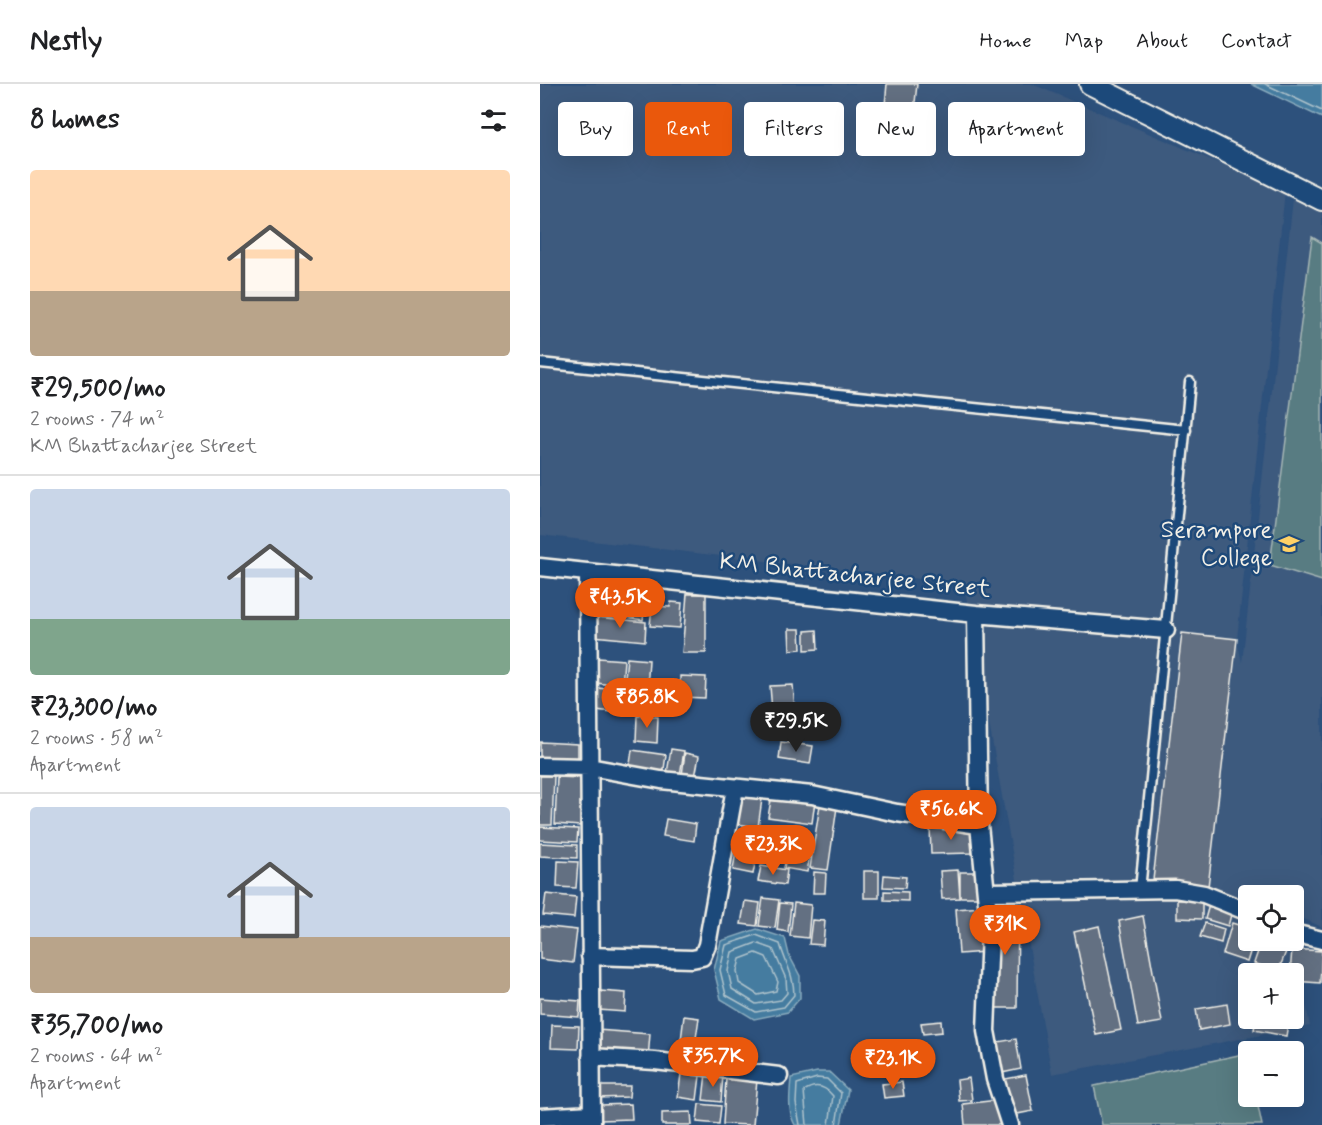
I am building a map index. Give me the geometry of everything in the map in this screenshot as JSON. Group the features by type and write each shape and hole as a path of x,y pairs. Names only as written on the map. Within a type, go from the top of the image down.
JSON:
{"street":[{"path":"1090,84 1322,200"},
{"name":"KM Bhattacharjee Street","path":"540,567 976,614 1166,630"},
{"path":"540,1117 591,1120 588,572"},
{"path":"976,614 979,825 987,892 989,950 986,1031 995,1079 1010,1125"},
{"path":"540,766 589,767 661,780 812,795 897,813 979,825"},
{"path":"590,956 692,959 702,957 707,945 735,788"},
{"path":"987,892 1175,889 1204,894 1238,908"},
{"path":"1304,936 1322,940"},
{"path":"591,1057 665,1062 779,1076"}],"lane":[{"path":"540,363 1186,430"},
{"path":"1140,890 1190,382"}],"shaded area":[{"path":"540,84 1032,84 1075,102 948,102 948,156 1085,156 1085,106 1285,191 1237,639 1242,663 1294,190 1322,207 1322,927 1304,919 1304,885 1238,885 1238,951 1296,951 1298,963 1238,963 1238,1029 1294,1029 1052,1074 964,584 540,535"},
{"path":"1304,995 1310,1026 1304,1027"}],"green space":[{"path":"1312,237 1322,243 1322,581 1270,565"},
{"path":"1238,1055 1238,1107 1258,1107 1262,1125 1102,1125 1094,1086"}],"water":[{"path":"1251,84 1322,84 1322,118"},
{"path":"757,929 785,938 789,955 800,976 800,998 788,1012 754,1019 721,999 714,970 721,941"},
{"path":"817,1072 829,1072 848,1090 841,1125 795,1125 792,1120 791,1078"}],"building":[{"path":"887,84 917,84 915,102 885,102"},
{"path":"687,594 706,594 706,653 682,653"},
{"path":"603,599 645,605 643,620 601,613"},
{"path":"671,602 682,603 680,628 650,626 652,606 670,607"},
{"path":"595,617 646,622 645,641 593,636"},
{"path":"789,629 800,629 801,649 790,650"},
{"path":"817,630 818,649 805,650 805,631"},
{"path":"1182,633 1237,639 1208,887 1153,880"},
{"path":"598,658 624,660 622,686 596,683"},
{"path":"627,658 649,660 647,690 624,687"},
{"path":"680,676 706,677 705,698 680,697"},
{"path":"793,685 795,709 772,711 770,686"},
{"path":"598,688 632,692 630,714 596,710"},
{"path":"786,712 788,732 771,733 770,713"},
{"path":"637,716 658,717 657,743 636,741"},
{"path":"540,742 578,744 578,766 540,764"},
{"path":"781,742 813,746 810,764 779,759"},
{"path":"671,749 684,751 680,775 667,773"},
{"path":"632,750 666,755 663,776 629,771"},
{"path":"685,753 699,756 695,777 682,775"},
{"path":"540,776 554,776 552,825 540,825"},
{"path":"557,777 582,778 580,826 555,824"},
{"path":"772,794 815,801 812,823 768,817"},
{"path":"741,796 762,799 758,827 737,824"},
{"path":"820,805 837,807 828,870 810,868"},
{"path":"666,819 696,824 694,841 663,836"},
{"path":"930,826 973,832 972,853 931,854"},
{"path":"540,827 578,829 577,842 540,840"},
{"path":"540,843 577,845 577,858 540,856"},
{"path":"737,845 758,848 753,874 733,870"},
{"path":"787,851 810,854 807,872 784,868"},
{"path":"558,861 578,862 576,888 557,887"},
{"path":"761,866 787,870 785,885 758,881"},
{"path":"958,870 960,898 942,899 940,871"},
{"path":"864,871 879,871 879,898 864,898"},
{"path":"814,872 826,873 825,893 813,893"},
{"path":"960,872 978,872 978,897 960,897"},
{"path":"884,875 906,877 905,888 883,887"},
{"path":"884,891 908,892 908,901 884,900"},
{"path":"546,894 576,897 574,918 543,915"},
{"path":"763,898 779,900 775,928 759,926"},
{"path":"1177,900 1202,900 1202,919 1177,918"},
{"path":"745,901 760,903 757,926 741,924"},
{"path":"780,903 791,904 788,932 777,930"},
{"path":"794,903 811,905 808,938 790,936"},
{"path":"993,903 1018,904 1017,1008 992,1008"},
{"path":"1209,905 1232,911 1228,926 1205,919"},
{"path":"982,907 985,952 959,954 956,909"},
{"path":"1143,916 1162,1022 1138,1026 1119,921"},
{"path":"812,920 825,921 823,945 809,944"},
{"path":"1205,923 1224,929 1221,943 1200,937"},
{"path":"1232,923 1238,925 1238,951 1250,951 1247,962 1223,954"},
{"path":"540,926 577,930 573,963 540,959"},
{"path":"1099,926 1121,1030 1096,1035 1074,932"},
{"path":"1258,951 1286,951 1282,963 1254,963"},
{"path":"1292,951 1322,951 1320,983 1304,982 1304,963 1291,963"},
{"path":"600,991 626,993 625,1012 599,1010"},
{"path":"540,998 580,1001 579,1017 540,1014"},
{"path":"1227,1004 1230,1024 1199,1030 1196,1009"},
{"path":"684,1016 699,1018 693,1058 679,1056"},
{"path":"941,1021 942,1032 923,1034 921,1023"},
{"path":"552,1025 579,1026 578,1049 551,1048"},
{"path":"1254,1029 1287,1029 1286,1036"},
{"path":"597,1030 650,1034 648,1059 595,1054"},
{"path":"1016,1039 1021,1069 997,1074 991,1043"},
{"path":"682,1066 701,1068 697,1100 678,1097"},
{"path":"706,1073 723,1075 721,1102 703,1100"},
{"path":"1026,1075 1033,1111 1007,1116 1000,1080"},
{"path":"726,1078 757,1080 753,1125 723,1124"},
{"path":"969,1078 972,1100 959,1101 957,1080"},
{"path":"902,1082 904,1096 884,1098 882,1084"},
{"path":"598,1086 630,1086 629,1097 599,1098"},
{"path":"998,1100 1001,1125 965,1125 963,1104"},
{"path":"631,1104 632,1119 600,1120 600,1105"},
{"path":"699,1104 721,1106 719,1124 697,1122"},
{"path":"691,1112 692,1125 662,1125 662,1113"}],"place":[{"name":"Serampore College","path":"1289,544"}]}
